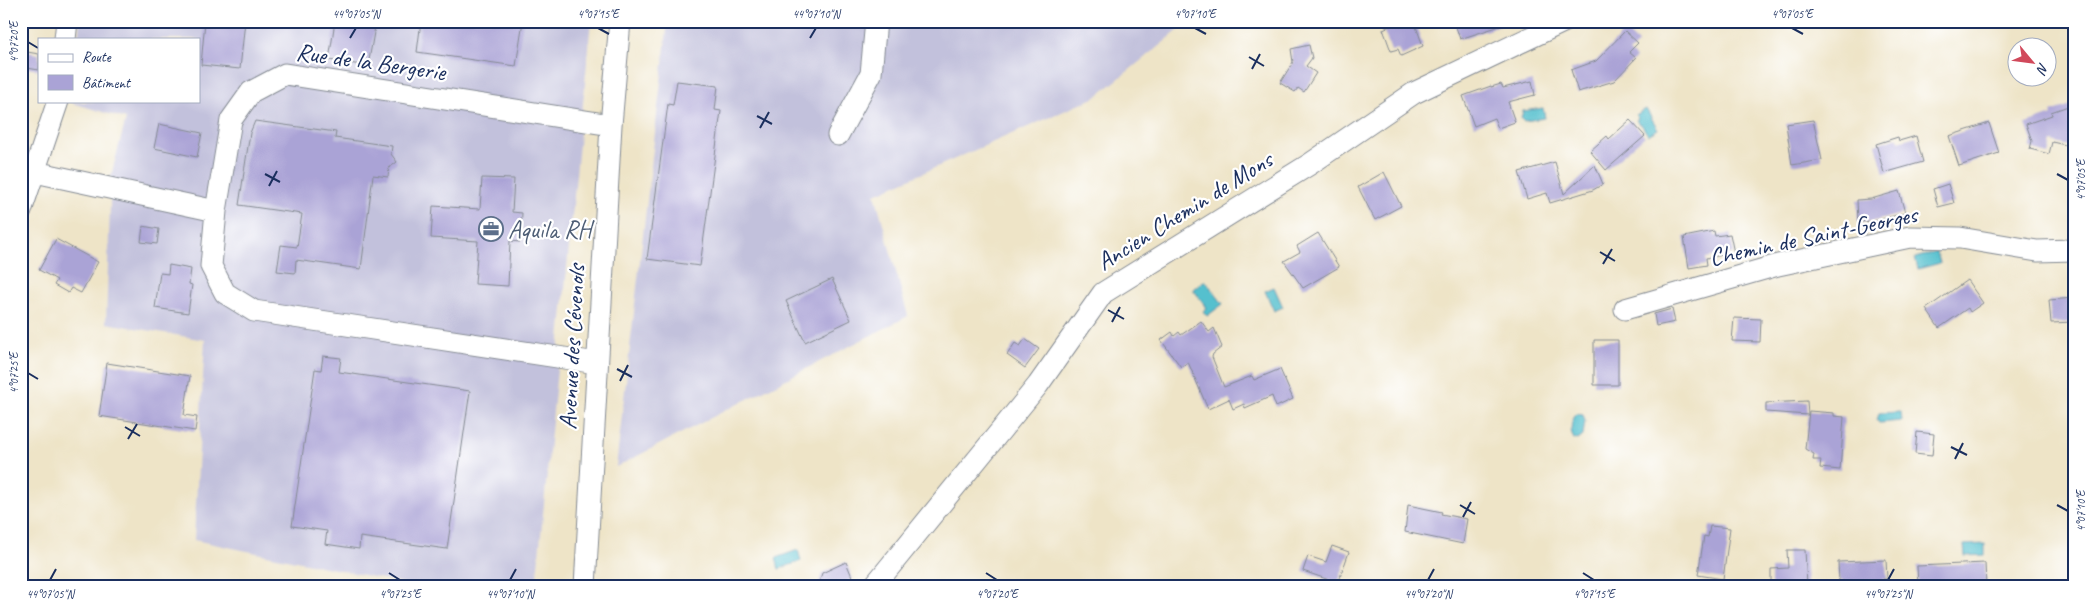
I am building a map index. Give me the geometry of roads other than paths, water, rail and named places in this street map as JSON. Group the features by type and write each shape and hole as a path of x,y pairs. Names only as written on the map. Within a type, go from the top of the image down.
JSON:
{"street":[{"path":"65,38 67,21"},
{"name":"Avenue des Cévenols","path":"585,586 611,125 620,21"},
{"path":"838,135 871,74 876,21"},
{"name":"Ancien Chemin de Mons","path":"874,586 1038,385 1103,293 1310,164 1414,93 1565,21"},
{"name":"Rue de la Bergerie","path":"597,363 254,311 225,293 211,266 216,210 231,120 251,92 285,74 611,125"},
{"path":"21,211 58,102"},
{"path":"35,172 216,210"},
{"name":"Chemin de Saint-Georges","path":"1625,309 1778,265 1910,237 1960,238 2037,251 2074,250"}],"water":[{"path":"1543,108 1545,118 1524,121 1521,118 1523,111"},
{"path":"1646,109 1658,129 1648,135 1636,120 1638,119 1636,115"},
{"path":"1937,252 1940,263 1918,269 1915,258"},
{"path":"1205,280 1223,304 1207,316 1203,311 1207,308 1193,289"},
{"path":"1274,287 1283,307 1274,311 1265,291"},
{"path":"1901,412 1902,421 1879,423 1877,421 1879,413"},
{"path":"1577,414 1583,415 1585,420 1583,436 1578,440 1572,436 1571,429 1573,419"},
{"path":"1985,544 1985,555 1965,556 1964,545"},
{"path":"798,550 801,561 779,569 776,558"}],"place":[{"name":"Aquila RH","path":"491,229"}]}
